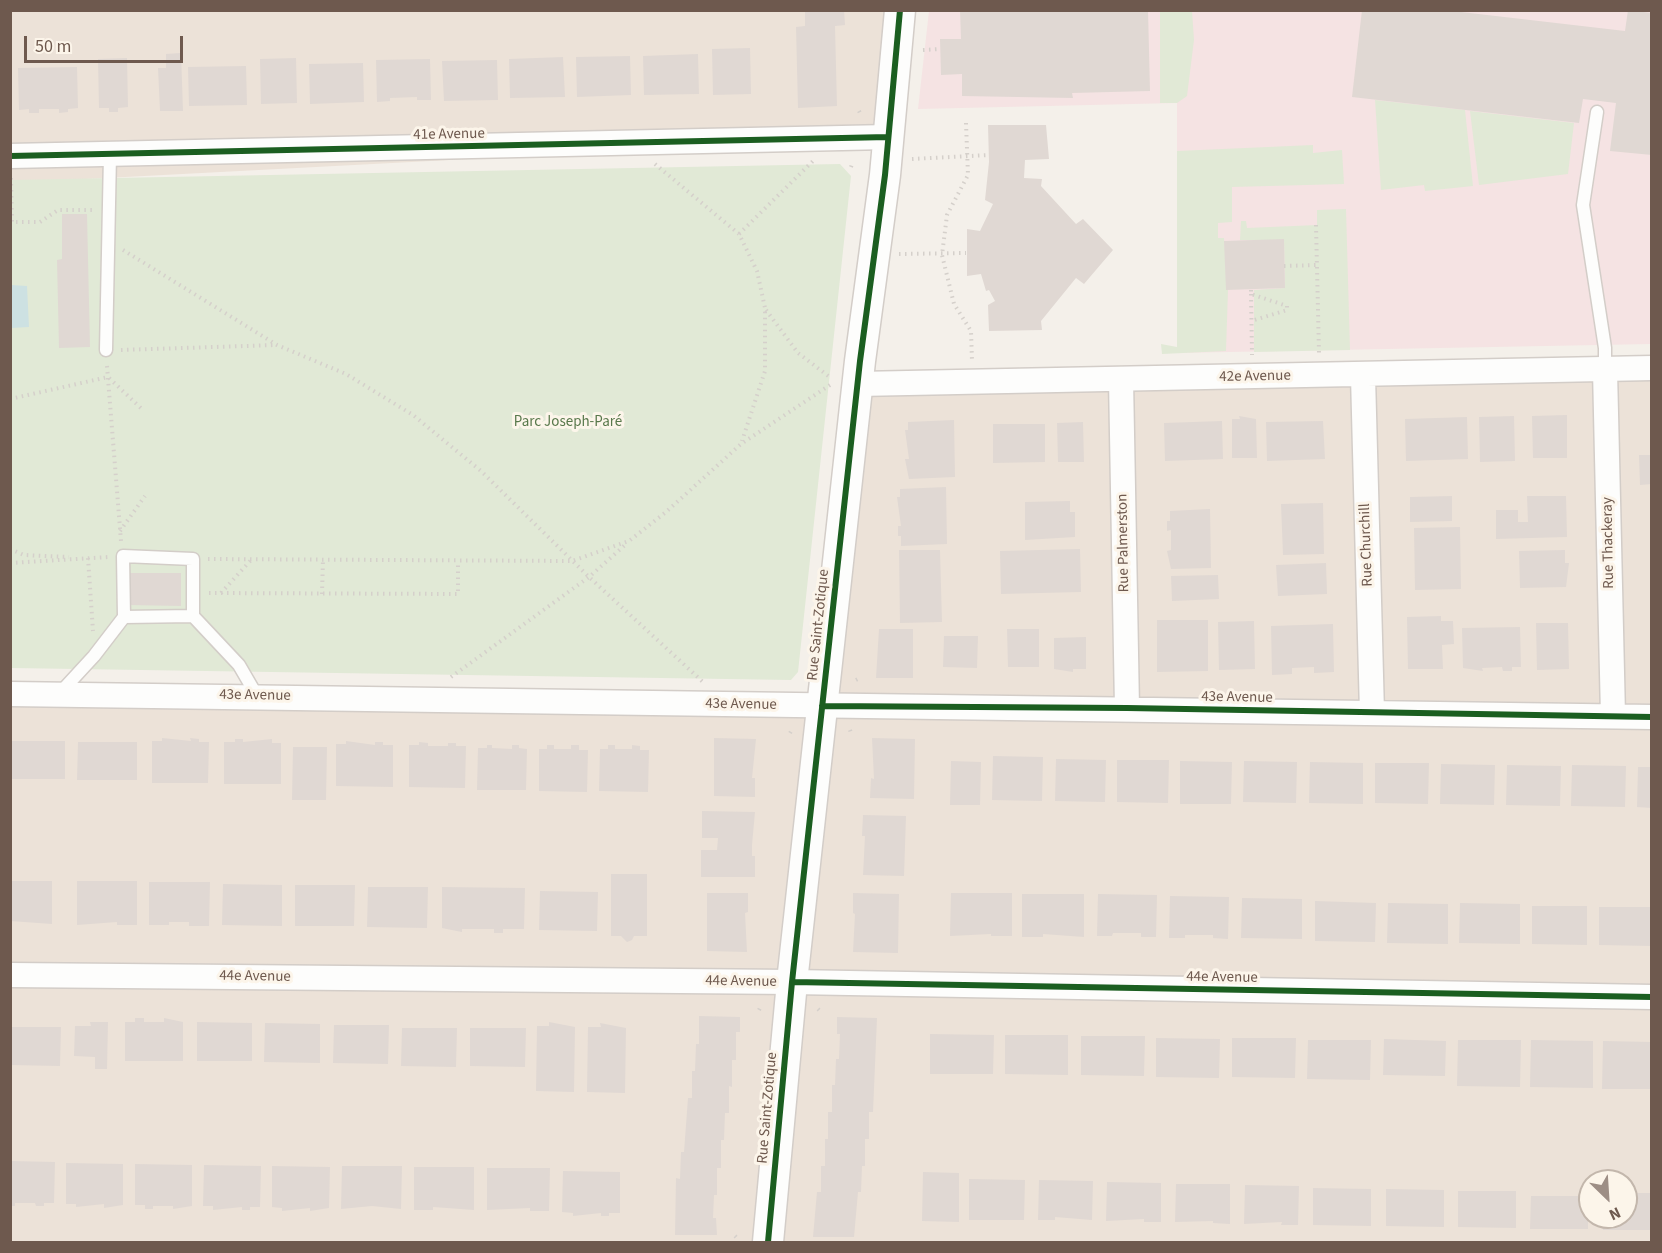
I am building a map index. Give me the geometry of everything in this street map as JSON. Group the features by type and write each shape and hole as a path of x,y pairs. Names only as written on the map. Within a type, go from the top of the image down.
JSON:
{"street":[{"name":"Rue Saint-Zotique","path":"768,1242 792,982 822,706 840,382 888,137 900,10"},
{"name":"41e Avenue","path":"10,156 888,137"},
{"name":"42e Avenue","path":"840,382 1363,376 1652,368"},
{"name":"Rue Thackeray","path":"1605,370 1613,716"},
{"name":"Rue Churchill","path":"1363,376 1372,713"},
{"name":"Rue Palmerston","path":"1121,379 1127,708"},
{"name":"43e Avenue","path":"10,694 1652,717"},
{"name":"44e Avenue","path":"10,975 792,982 1652,997"}],"lane":[{"path":"1597,112 1583,206 1605,348 1605,370"},
{"path":"106,350 110,155"},
{"path":"58,694 94,656 124,618 123,556 192,559 194,616 238,665 257,696"},
{"path":"124,618 194,616"}],"path":[{"path":"923,50 940,49"},
{"path":"966,123 968,175 947,215 942,255 954,304 971,331 972,361"},
{"path":"911,159 989,155"},
{"path":"740,234 813,161"},
{"path":"654,164 740,234 757,271 765,308 765,371 741,444"},
{"path":"11,178 11,222 40,222 58,210 109,210"},
{"path":"1316,225 1319,354"},
{"path":"108,240 277,345 346,374 413,415 481,471 572,561 704,682"},
{"path":"899,254 966,253"},
{"path":"1284,266 1317,265"},
{"path":"1251,321 1287,310 1287,306 1251,292 1251,321 1252,356"},
{"path":"449,678 589,577 741,444 840,382 798,352 765,308"},
{"path":"10,563 123,556 106,350 277,345"},
{"path":"10,399 108,377"},
{"path":"108,377 144,411"},
{"path":"120,531 145,496"},
{"path":"192,559 572,561 629,541"},
{"path":"10,549 24,555 88,558"},
{"path":"88,558 94,656"},
{"path":"221,593 251,559"},
{"path":"322,594 323,559"},
{"path":"193,593 458,594 458,562"}],"shaded area":[{"path":"11,11 902,11 888,137 11,183"},
{"path":"929,11 1651,11 1651,344 1177,353 1177,103 918,109"},
{"path":"11,285 27,286 29,327 11,328"},
{"path":"1651,367 1651,1242 11,1242 11,694 822,706 858,384"}],"green space":[{"path":"1160,11 1192,11 1194,40 1187,96 1177,103 1160,103"},
{"path":"1375,100 1465,110 1473,186 1425,191 1424,185 1381,190"},
{"path":"1470,111 1574,123 1568,174 1479,185"},
{"path":"1313,145 1313,153 1342,150 1344,184 1232,187 1232,222 1218,223 1218,238 1224,238 1228,290 1226,351 1162,354 1161,344 1177,347 1177,151"},
{"name":"Parc Joseph-Paré","path":"840,164 851,176 798,672 791,680 11,668 10,180"},
{"path":"1346,209 1350,350 1254,352 1254,290 1285,288 1284,240 1240,240 1241,221 1246,221 1247,228 1317,225 1317,210"}],"building":[{"path":"805,10 844,10 845,25 835,26 837,106 798,108 796,27 805,26"},
{"path":"960,10 1148,10 1150,91 1072,93 1073,98 962,96 962,74 941,75 940,39 961,39"},
{"path":"1362,10 1444,10 1625,31 1628,10 1652,13 1652,155 1610,151 1616,103 1583,99 1579,123 1352,97"},
{"path":"750,48 751,94 713,95 712,49"},
{"path":"181,53 183,111 160,111 158,68 166,68 166,54"},
{"path":"698,54 699,94 644,95 643,56"},
{"path":"630,56 631,95 577,97 576,57"},
{"path":"563,57 565,97 510,98 509,59"},
{"path":"127,58 128,107 118,108 118,112 109,112 109,108 99,108 98,59"},
{"path":"296,58 297,103 261,104 260,59"},
{"path":"430,59 431,100 417,100 417,97 390,98 390,101 377,102 376,60"},
{"path":"497,60 498,100 444,101 442,61"},
{"path":"363,63 364,102 310,104 309,64"},
{"path":"246,66 247,105 189,106 188,67"},
{"path":"77,67 78,108 59,113 59,109 39,109 39,113 29,113 29,109 19,110 18,68"},
{"path":"988,125 1046,125 1049,159 1025,160 1024,178 1042,179 1041,186 1076,224 1083,219 1113,250 1084,284 1076,278 1041,321 1042,330 989,331 988,305 995,301 989,290 986,291 981,274 967,276 967,229 980,231 993,204 985,200 989,162"},
{"path":"62,214 87,214 90,347 59,348 57,260 62,259"},
{"path":"1284,239 1285,288 1226,290 1224,241"},
{"path":"1567,415 1567,458 1533,458 1532,416"},
{"path":"1239,416 1256,419 1257,458 1232,458 1232,419 1240,419"},
{"path":"1514,416 1515,461 1480,462 1479,417"},
{"path":"1467,417 1468,459 1406,461 1405,419"},
{"path":"954,420 955,477 909,479 905,459 909,459 905,430 908,430 908,422"},
{"path":"1222,421 1223,459 1165,461 1164,423"},
{"path":"1323,421 1325,459 1267,461 1266,422"},
{"path":"1083,422 1084,462 1058,462 1057,423"},
{"path":"993,424 1045,424 1045,462 993,463"},
{"path":"1639,455 1652,455 1652,484 1640,485"},
{"path":"946,487 947,544 901,546 901,536 898,536 898,526 901,526 897,497 900,497 900,489"},
{"path":"1452,496 1452,521 1410,522 1410,497"},
{"path":"1527,496 1566,496 1567,537 1496,539 1496,510 1518,510 1518,522 1528,522"},
{"path":"1070,501 1070,512 1075,512 1075,537 1025,540 1025,502"},
{"path":"1323,503 1324,554 1283,555 1281,504"},
{"path":"1210,509 1211,568 1171,569 1167,551 1171,550 1171,530 1167,531 1170,511"},
{"path":"1460,527 1461,589 1415,590 1414,528"},
{"path":"1080,549 1081,592 1001,594 1000,551"},
{"path":"899,550 940,550 942,622 900,623"},
{"path":"1565,550 1565,563 1569,563 1566,587 1520,588 1519,551"},
{"path":"1326,563 1327,594 1278,596 1276,565"},
{"path":"129,573 181,573 181,606 128,605"},
{"path":"1218,575 1219,599 1172,601 1171,576"},
{"path":"1441,616 1441,621 1453,621 1454,644 1442,645 1443,669 1408,669 1407,617"},
{"path":"1157,620 1208,620 1208,671 1157,672"},
{"path":"1254,621 1255,669 1219,670 1218,622"},
{"path":"1536,623 1568,623 1569,669 1537,670"},
{"path":"1333,624 1334,672 1314,673 1314,667 1292,668 1292,674 1272,675 1271,626"},
{"path":"1520,627 1521,667 1512,667 1512,671 1503,671 1502,667 1482,668 1483,671 1463,668 1462,628"},
{"path":"879,629 913,629 913,678 876,678"},
{"path":"1007,629 1039,629 1039,667 1008,667"},
{"path":"944,636 978,636 977,668 943,667"},
{"path":"1086,637 1086,669 1073,669 1073,672 1054,669 1054,638"},
{"path":"162,738 191,741 190,738 199,739 199,742 209,742 208,783 152,783 152,741 162,741"},
{"path":"714,738 756,739 752,778 755,778 755,797 714,796"},
{"path":"872,738 915,739 914,799 870,798 871,778 874,779"},
{"path":"235,739 243,739 243,742 272,739 272,743 281,743 281,784 224,784 224,742 235,742"},
{"path":"10,741 65,741 65,779 10,779"},
{"path":"346,741 375,745 375,742 383,742 383,745 393,745 393,787 336,786 336,744 346,744"},
{"path":"78,742 137,742 137,780 77,780"},
{"path":"419,742 428,743 428,746 448,746 448,743 456,743 456,746 466,746 465,788 409,787 409,745 419,745"},
{"path":"487,745 492,745 492,748 512,749 512,745 519,745 519,748 527,749 526,790 477,790 478,748 487,748"},
{"path":"547,745 554,745 554,749 571,749 571,745 579,745 579,750 588,750 587,792 539,791 539,749 547,749"},
{"path":"608,745 615,745 615,749 632,749 632,745 640,746 640,750 649,750 648,792 599,791 600,749 608,749"},
{"path":"293,747 327,747 326,800 292,800"},
{"path":"993,756 1043,757 1042,801 992,800"},
{"path":"1056,759 1106,760 1105,802 1055,801"},
{"path":"1117,760 1169,760 1168,803 1117,802"},
{"path":"951,761 981,762 980,805 950,805"},
{"path":"1180,761 1232,762 1231,804 1180,804"},
{"path":"1244,761 1297,762 1296,803 1243,802"},
{"path":"1310,762 1363,763 1363,804 1309,803"},
{"path":"1375,763 1429,763 1428,804 1375,803"},
{"path":"1441,764 1495,765 1494,805 1440,804"},
{"path":"1507,765 1561,766 1560,806 1506,805"},
{"path":"1572,765 1626,766 1625,807 1571,806"},
{"path":"1638,767 1652,767 1652,808 1637,807"},
{"path":"702,811 755,812 752,856 755,856 755,877 701,877 701,850 717,850 718,838 702,838"},
{"path":"863,815 906,816 904,876 863,875 865,836 862,836"},
{"path":"611,874 647,874 647,936 634,936 627,942 621,936 611,936"},
{"path":"10,881 52,881 52,924 10,921"},
{"path":"77,881 137,881 137,925 117,925 117,922 77,925"},
{"path":"149,882 210,882 209,926 189,926 189,922 149,925"},
{"path":"223,884 282,885 282,926 222,925"},
{"path":"295,885 355,885 354,926 295,926"},
{"path":"368,887 428,887 427,928 367,927"},
{"path":"442,887 525,888 524,929 503,929 503,933 494,933 494,929 462,929 462,932 442,928"},
{"path":"540,891 598,892 597,931 539,930"},
{"path":"707,893 748,893 748,912 745,913 747,952 707,951"},
{"path":"853,893 899,894 898,953 853,952 855,914 853,913"},
{"path":"951,893 1012,893 1012,936 991,936 991,934 950,936"},
{"path":"1022,894 1084,894 1084,937 1043,934 1043,937 1022,937"},
{"path":"1098,894 1157,895 1156,937 1141,937 1141,933 1113,933 1112,936 1097,936"},
{"path":"1170,896 1229,897 1228,939 1213,938 1213,935 1185,935 1185,938 1169,938"},
{"path":"1242,898 1302,899 1302,939 1241,938"},
{"path":"1315,901 1376,903 1375,942 1315,941"},
{"path":"1388,903 1448,904 1448,944 1387,943"},
{"path":"1460,903 1520,904 1520,944 1459,943"},
{"path":"1532,906 1587,906 1587,945 1532,944"},
{"path":"1599,907 1652,907 1652,946 1599,945"},
{"path":"699,1016 740,1017 740,1032 736,1032 736,1060 732,1060 729,1113 725,1113 724,1140 721,1140 721,1168 717,1168 717,1195 714,1195 713,1218 716,1218 717,1235 675,1235 676,1178 680,1179 688,1098 692,1098 692,1071 695,1071 696,1044 699,1044"},
{"path":"837,1017 877,1018 873,1112 869,1112 869,1139 865,1139 865,1166 862,1166 861,1192 858,1192 854,1237 813,1237 817,1192 821,1192 821,1166 825,1166 828,1112 832,1112 832,1085 835,1085 836,1059 839,1059 840,1034 837,1034"},
{"path":"135,1018 144,1018 144,1022 164,1022 164,1018 183,1022 183,1061 125,1061 125,1022 135,1022"},
{"path":"90,1022 108,1022 107,1069 95,1069 95,1057 74,1056 75,1026 91,1026"},
{"path":"197,1022 252,1023 252,1061 197,1061"},
{"path":"549,1022 575,1027 574,1092 536,1091 537,1026 549,1026"},
{"path":"265,1023 320,1024 320,1063 264,1062"},
{"path":"600,1023 626,1028 625,1093 587,1092 588,1027 601,1027"},
{"path":"334,1025 389,1025 388,1064 333,1063"},
{"path":"10,1027 61,1027 60,1066 10,1065"},
{"path":"402,1028 457,1028 456,1067 401,1066"},
{"path":"470,1028 526,1028 525,1067 470,1066"},
{"path":"930,1034 994,1035 993,1074 930,1074"},
{"path":"1005,1035 1068,1035 1068,1075 1005,1074"},
{"path":"1081,1036 1145,1036 1144,1076 1081,1075"},
{"path":"1156,1038 1220,1039 1219,1078 1156,1077"},
{"path":"1232,1038 1296,1038 1295,1078 1232,1077"},
{"path":"1384,1039 1446,1041 1445,1076 1383,1075"},
{"path":"1308,1040 1371,1040 1370,1080 1307,1079"},
{"path":"1458,1040 1521,1040 1520,1087 1457,1086"},
{"path":"1531,1040 1593,1041 1593,1088 1530,1087"},
{"path":"1603,1041 1652,1042 1652,1089 1602,1089"},
{"path":"10,1161 55,1162 54,1203 36,1206 35,1203 15,1203 15,1206 10,1206"},
{"path":"66,1163 123,1164 123,1205 104,1208 104,1204 76,1207 76,1204 66,1204"},
{"path":"135,1164 192,1165 192,1206 173,1209 173,1206 153,1206 153,1209 145,1209 145,1205 135,1205"},
{"path":"204,1165 261,1166 260,1207 250,1207 250,1210 242,1210 242,1207 213,1210 213,1206 203,1206"},
{"path":"272,1166 330,1167 329,1208 282,1211 282,1208 272,1207"},
{"path":"342,1166 402,1166 401,1209 372,1206 341,1209"},
{"path":"414,1167 474,1167 474,1210 433,1207 433,1210 414,1210"},
{"path":"487,1168 550,1168 549,1211 530,1211 530,1208 487,1210"},
{"path":"563,1171 620,1172 620,1213 609,1213 609,1216 601,1216 601,1213 573,1216 573,1213 562,1212"},
{"path":"923,1172 959,1173 959,1222 922,1221"},
{"path":"969,1179 1025,1180 1024,1220 969,1220"},
{"path":"1039,1180 1093,1181 1092,1220 1055,1217 1055,1220 1038,1220"},
{"path":"1107,1182 1161,1183 1161,1222 1144,1222 1144,1219 1106,1221"},
{"path":"1176,1184 1230,1184 1230,1224 1213,1223 1213,1221 1175,1222"},
{"path":"1245,1185 1299,1186 1298,1225 1281,1225 1282,1222 1244,1224"},
{"path":"1313,1188 1371,1189 1371,1226 1313,1225"},
{"path":"1386,1189 1444,1190 1444,1227 1386,1226"},
{"path":"1458,1191 1516,1191 1516,1228 1458,1227"},
{"path":"1638,1193 1652,1193 1652,1230 1603,1230 1638,1229"},
{"path":"1531,1196 1578,1196 1578,1229 1530,1229"}],"cycle path":[{"path":"768,1242 792,982 860,361 885,175 900,10"},
{"path":"10,156 888,137"},
{"path":"822,706 1127,708 1652,717"},
{"path":"792,982 1652,997"}]}
